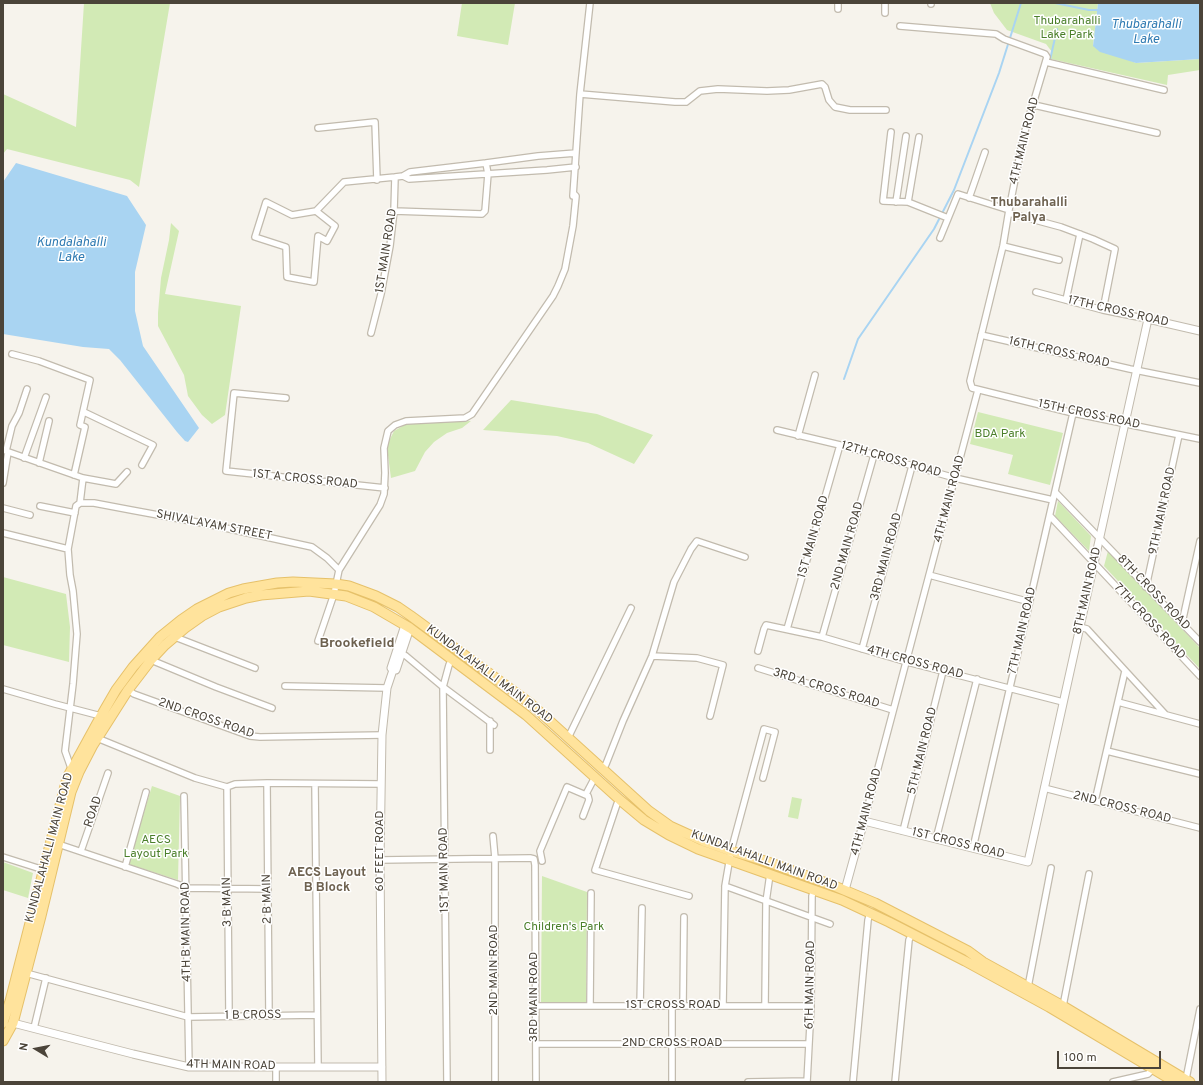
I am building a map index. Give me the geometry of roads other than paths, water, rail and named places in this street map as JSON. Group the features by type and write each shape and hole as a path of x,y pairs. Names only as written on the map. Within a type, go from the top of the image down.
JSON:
{"main road":[{"name":"KUNDALAHALLI MAIN ROAD","path":"3,1042 13,1023 75,770 101,716 116,690 144,653 180,620 197,609 229,593 260,586 293,582 349,586 376,596 404,611 531,704 649,811 670,826 770,874 842,900 912,934 1049,1007 1175,1082"},
{"name":"KUNDALAHALLI MAIN ROAD","path":"3,1023 44,870 63,789 128,690 151,660 175,636 202,616 220,607 246,598 309,591 345,595 374,607 408,626 526,715 620,800 644,820 669,835 698,849 765,861 875,902 968,951 983,962 1063,1006 1188,1081"}],"street":[{"path":"318,640 334,594 339,570 380,505 385,488 384,448 388,431 395,425 406,421 465,418 472,414 553,296 564,272 562,269 569,235 574,194 580,94 590,3"},
{"path":"885,3 885,13"},
{"path":"900,26 996,34 1045,54 1047,58 1046,62 1164,90"},
{"name":"4TH MAIN ROAD","path":"845,890 956,478 978,390 972,388 970,381 1003,246 1024,134 1046,62"},
{"path":"580,94 686,102 700,91 718,89 767,91 789,90 822,84 824,85 834,107 850,110 886,110"},
{"path":"1034,105 1157,133"},
{"path":"318,128 376,122 377,180"},
{"path":"891,132 884,201 908,202 943,216"},
{"path":"896,202 906,136"},
{"path":"908,202 919,137"},
{"path":"969,198 985,152"},
{"path":"316,211 335,226 327,241 318,236 314,282 287,277 286,247 255,237 266,202 292,215 316,211 344,182 377,180 403,176 410,172 538,156 576,153"},
{"path":"394,211 482,214 485,211 488,174 486,163"},
{"path":"403,176 409,179 576,167"},
{"name":"1ST MAIN ROAD","path":"371,333 390,246 394,211 395,177"},
{"path":"940,238 943,216 958,194 1080,234 1115,249 1104,310"},
{"path":"1066,300 1080,234"},
{"path":"1003,246 1059,260"},
{"name":"17TH CROSS ROAD","path":"1036,292 1104,310 1200,331"},
{"name":"8TH MAIN ROAD","path":"1028,862 1148,320"},
{"name":"16TH CROSS ROAD","path":"981,335 1200,384"},
{"path":"12,354 39,361 90,380 80,425 85,427 74,475"},
{"path":"799,434 815,375"},
{"path":"3,483 6,451 12,426 19,413 27,389"},
{"name":"15TH CROSS ROAD","path":"978,390 1073,413 1200,439"},
{"name":"1ST A CROSS ROAD","path":"286,398 234,393 226,471 385,488"},
{"path":"24,458 46,397"},
{"path":"84,412 153,445 142,465"},
{"name":"7TH MAIN ROAD","path":"973,848 1073,413"},
{"path":"39,463 49,421"},
{"name":"12TH CROSS ROAD","path":"777,430 799,434 956,478 1053,500"},
{"name":"9TH MAIN ROAD","path":"1146,587 1179,435"},
{"name":"1ST MAIN ROAD","path":"787,630 840,445"},
{"path":"6,451 83,478 116,484 127,472"},
{"name":"2ND MAIN ROAD","path":"822,638 874,455"},
{"name":"3RD MAIN ROAD","path":"862,649 912,466"},
{"path":"75,770 65,751 74,684 77,634 68,549 76,506 80,503 83,478"},
{"name":"8TH CROSS ROAD","path":"1055,492 1200,642"},
{"name":"SHIVALAYAM STREET","path":"80,503 94,503 138,511 312,547 327,558 339,570"},
{"path":"40,506 75,513"},
{"path":"3,508 30,515"},
{"name":"7TH CROSS ROAD","path":"1050,516 1200,676"},
{"path":"3,533 68,549"},
{"path":"603,769 652,656 674,582 691,549 697,541 744,557"},
{"path":"1182,624 1200,542"},
{"path":"930,575 1030,602"},
{"path":"568,738 631,608"},
{"name":"4TH CROSS ROAD","path":"758,651 766,625 822,638 907,662 1063,702"},
{"name":"60 FEET ROAD","path":"382,1082 380,860 382,736 387,688 392,670 391,668 408,626"},
{"path":"1080,627 1087,630 1165,714"},
{"path":"175,636 255,668"},
{"path":"399,651 443,687 492,723 490,750"},
{"path":"652,656 697,658 723,665 710,716"},
{"name":"1ST MAIN ROAD","path":"447,1082 443,687 452,659"},
{"path":"151,660 272,708"},
{"name":"3RD A CROSS ROAD","path":"758,668 893,710"},
{"name":"5TH MAIN ROAD","path":"903,831 942,671"},
{"path":"1095,801 1125,671"},
{"path":"936,839 976,679"},
{"path":"285,686 387,688"},
{"path":"3,689 101,716"},
{"name":"2ND CROSS ROAD","path":"128,690 134,694 250,736 382,736"},
{"path":"1118,702 1200,724"},
{"path":"723,1006 725,886 731,855 764,729 775,732 763,778"},
{"path":"97,738 195,778 227,787 235,784 267,783 381,784"},
{"path":"1107,751 1200,774"},
{"name":"ROAD","path":"81,851 108,773"},
{"path":"586,794 595,777"},
{"name":"2 B MAIN","path":"267,783 269,1016"},
{"path":"315,784 318,1067"},
{"name":"3 B MAIN","path":"227,787 229,1016"},
{"path":"542,861 540,851 567,787 586,794 589,800 583,816"},
{"name":"2ND CROSS ROAD","path":"1044,788 1200,828"},
{"path":"125,867 146,792"},
{"name":"4TH B MAIN ROAD","path":"184,796 189,1067"},
{"path":"620,800 617,804 595,870 689,896"},
{"name":"1ST CROSS ROAD","path":"864,821 1028,862"},
{"name":"2ND MAIN ROAD","path":"494,836 495,1082"},
{"path":"58,844 186,888 268,889"},
{"path":"3,857 44,870"},
{"path":"380,860 495,858"},
{"name":"3RD MAIN ROAD","path":"495,858 534,859 536,1082"},
{"path":"1028,987 1051,868"},
{"path":"765,1006 766,902 770,874"},
{"path":"1063,1006 1089,874"},
{"path":"725,886 830,924"},
{"name":"6TH MAIN ROAD","path":"807,1082 811,1006 812,896 814,889"},
{"path":"590,1006 591,893"},
{"path":"640,1006 642,908"},
{"path":"853,1082 868,920 870,913"},
{"path":"683,1006 684,917"},
{"path":"895,1082 909,940 912,934"},
{"path":"26,973 188,1017"},
{"path":"34,1028 46,978"},
{"name":"1ST CROSS ROAD","path":"536,1006 811,1006"},
{"path":"672,1006 672,1082"},
{"path":"1188,1081 1200,1009"},
{"name":"1 B CROSS","path":"188,1017 317,1015"},
{"name":"4TH MAIN ROAD","path":"13,1023 189,1067 382,1067"},
{"name":"2ND CROSS ROAD","path":"536,1044 809,1044"},
{"path":"276,1068 276,1082"},
{"path":"1112,1082 1148,1074 1152,1069"},
{"path":"748,1082 807,1082"}],"water":[{"name":"Thubarahalli Lake","path":"1098,3 1200,3 1200,59 1136,63 1100,52 1093,46"},
{"name":"Kundalahalli Lake","path":"16,163 127,196 146,225 135,272 135,311 143,346 199,428 188,442 185,441 177,432 120,360 109,349 83,347 3,334 3,182"}],"waterway":[{"path":"844,379 858,339 934,229 954,190 999,73 1021,3"},
{"path":"1055,3 1089,10 1099,10"},
{"path":"1050,60 1057,29"}],"district":[{"name":"Thubarahalli Palya","path":"1029,210"},
{"name":"Brookefield","path":"357,644"},
{"name":"AECS Layout B Block","path":"327,880"}],"park label":[{"name":"Thubarahalli Lake Park","path":"1067,29"},
{"name":"BDA Park","path":"1000,435"},
{"name":"AECS Layout Park","path":"156,848"},
{"name":"Children's Park","path":"564,928"}]}
